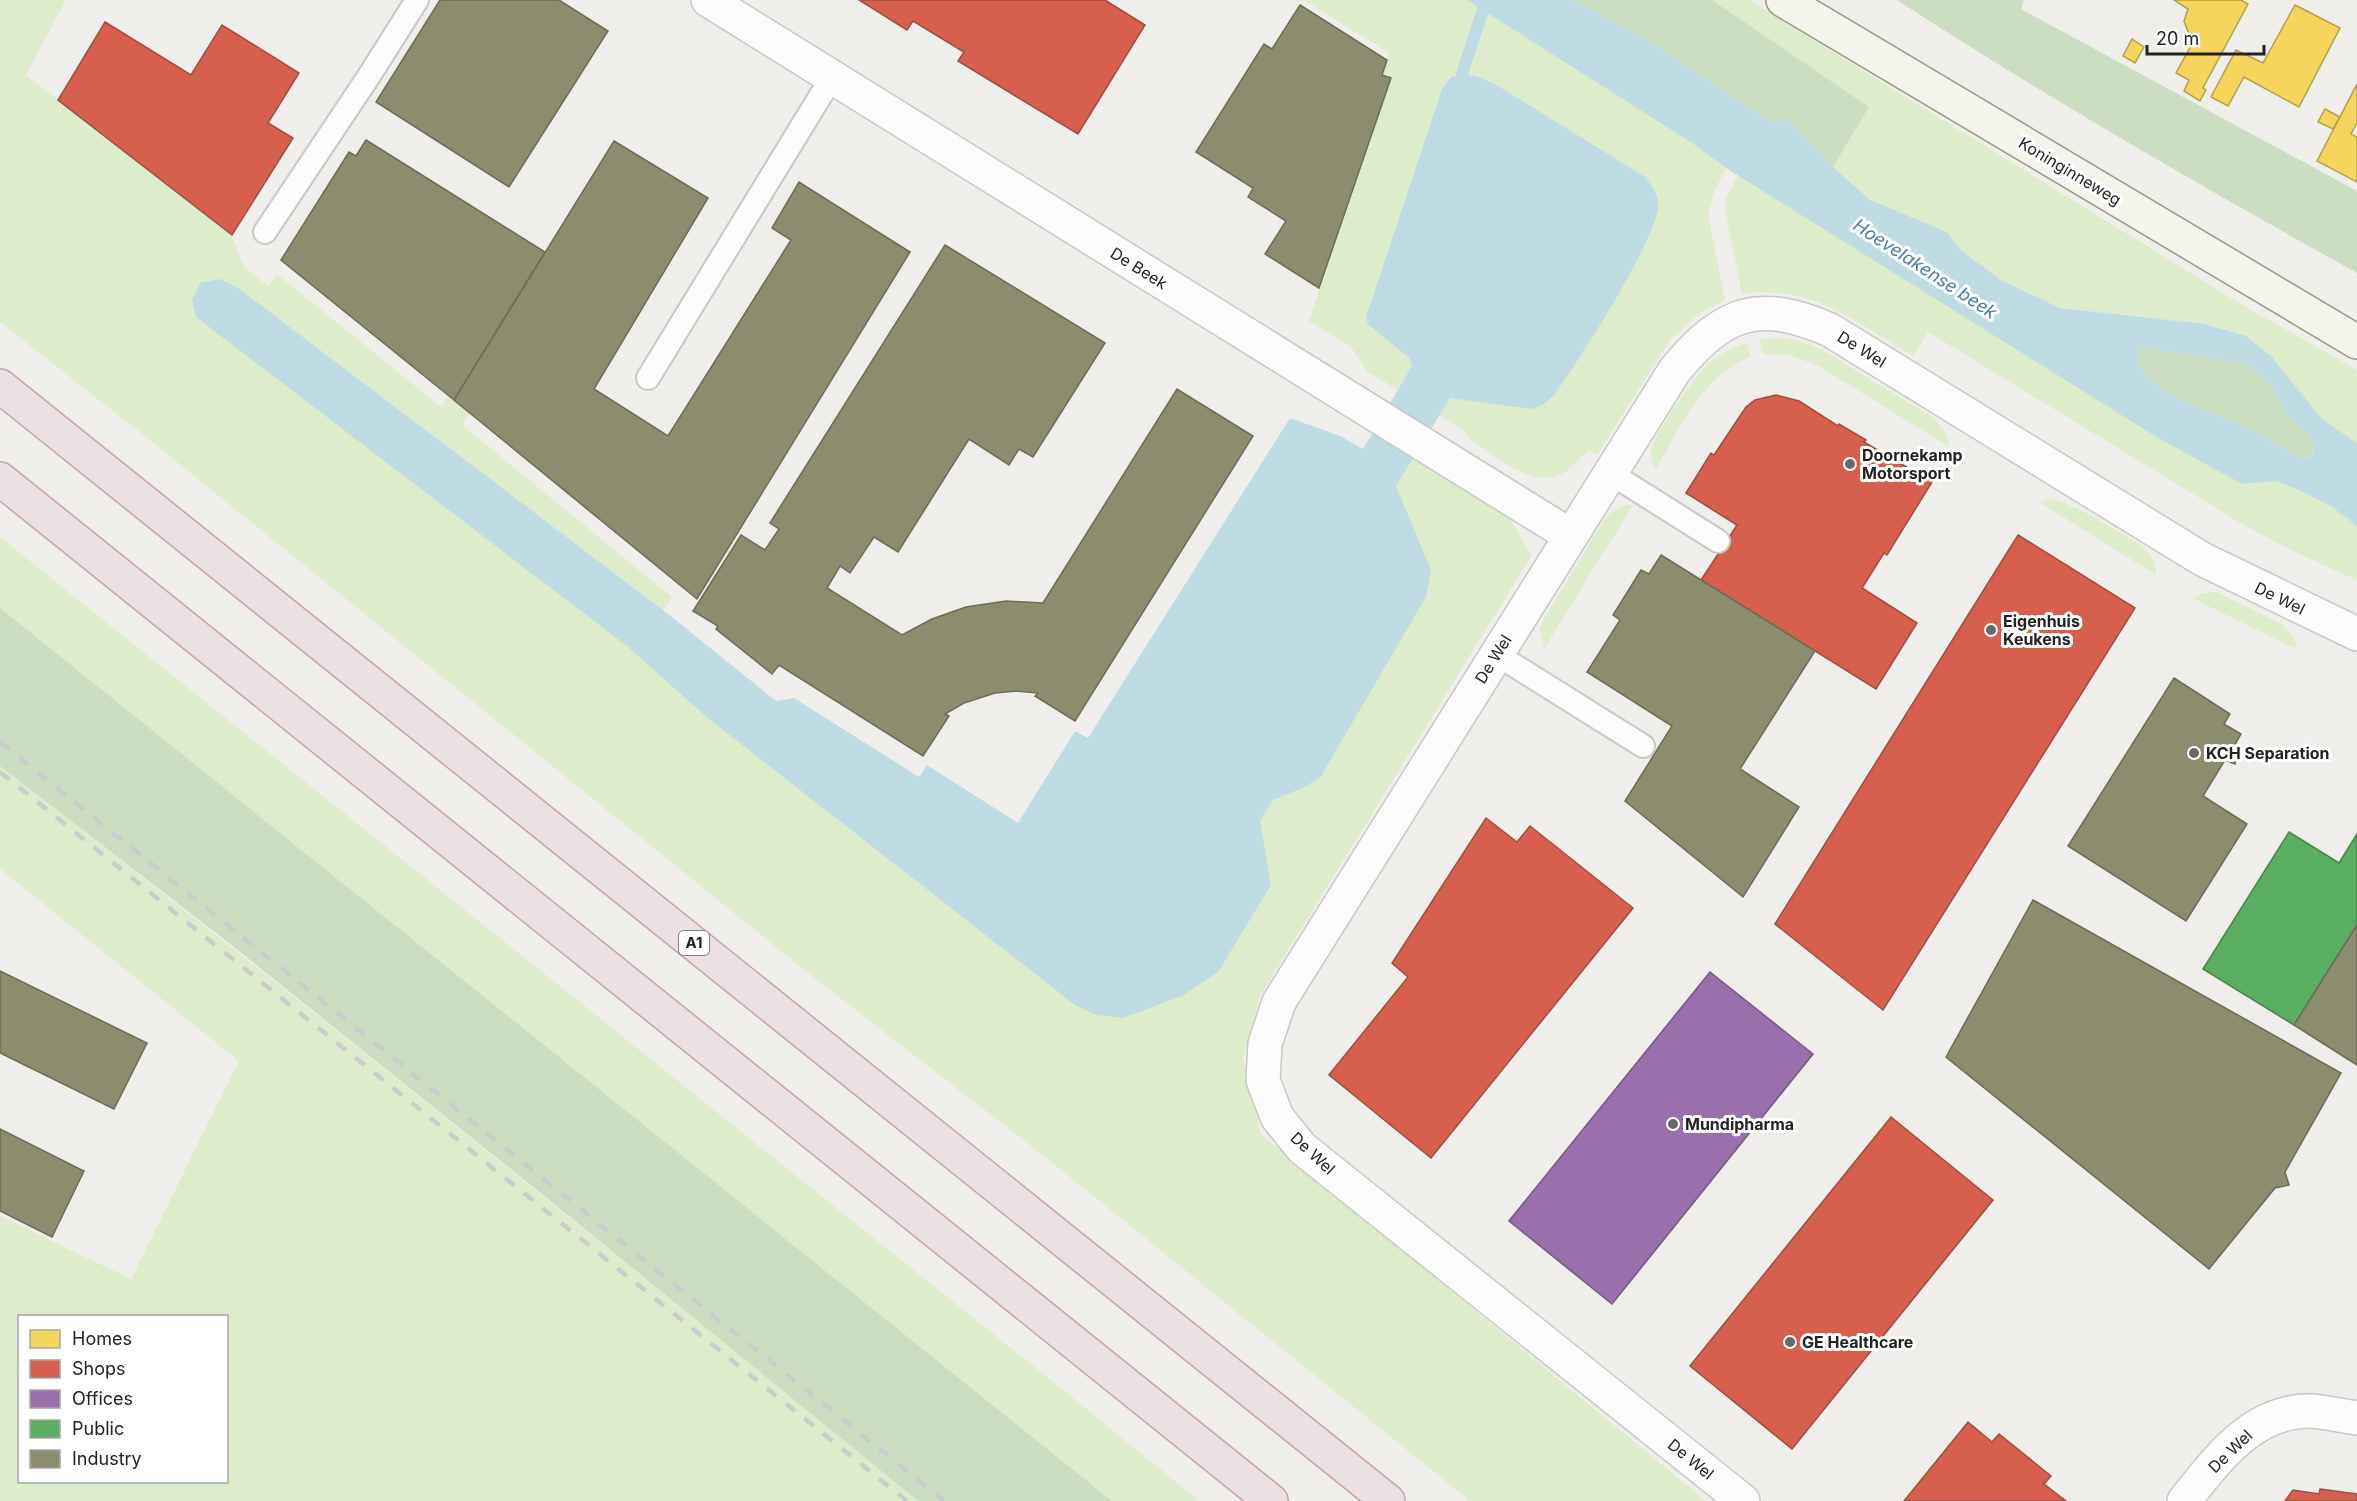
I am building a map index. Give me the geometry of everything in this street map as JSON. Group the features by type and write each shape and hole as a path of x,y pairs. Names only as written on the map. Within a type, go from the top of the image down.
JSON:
{"highway":[{"name":"A1","path":"0,386 1388,1501"},
{"path":"0,479 1271,1501"}],"main road":[{"name":"Koninginneweg","path":"1783,0 2357,342"}],"street":[{"name":"De Beek","path":"708,0 1571,536"},
{"name":"De Wel","path":"1743,1501 1302,1148 1277,1117 1263,1080 1265,1044 1279,1002 1675,370 1690,351 1714,330 1738,317 1770,312 1801,317 1830,330 2202,559 2357,634"},
{"name":"De Wel","path":"2184,1501 2233,1444 2256,1425 2280,1415 2311,1411 2357,1418"}],"lane":[{"path":"266,232 417,0"},
{"path":"648,378 832,77"},
{"path":"1610,473 1718,541"},
{"path":"1496,654 1643,746"}],"green space":[{"path":"0,0 66,0 26,75 231,233 244,267 268,286 277,274 441,407 452,391 473,409 462,425 672,597 663,610 238,288 709,719 1075,1005 1219,972 1271,885 1259,821 1273,800 1305,787 1431,570 1396,486 1415,456 1505,511 1532,555 1261,994 1243,1057 1261,1134 1706,1501 1470,1501 1044,1156 808,973 146,437 0,322"},
{"path":"1304,0 1467,0 1692,143 1726,168 1714,192 1708,214 1725,300 1703,311 1672,337 1597,455 1589,450 1565,472 1553,477 1528,474 1515,469 1490,453 1469,439 1463,430 1439,415 1450,397 1532,409 1498,86 1492,83 1464,75 1451,77 1442,89 1366,317 1369,324 1409,358 1412,366 1398,390 1368,372 1351,347 1309,321 1391,78 1382,75 1389,53"},
{"path":"1573,0 1712,0 1869,107 1833,167 1794,125 1786,120 1769,121 1647,40"},
{"path":"1712,0 1749,0 2244,306 2357,370 2357,443 2321,418 2272,357 2246,336 2205,324 2060,308 2002,280 1959,249 1947,232 1870,200 1833,167 1869,107"},
{"path":"1897,0 2024,0 2021,9 2357,191 2357,273 2124,140"},
{"path":"1738,175 2158,438 2242,484 2276,481 2332,507 2357,526 2357,580 2247,527 1928,332 1913,356 1852,319 1812,300 1790,294 1767,292 1742,294 1725,211 1726,199"},
{"path":"1774,338 1797,340 1821,349 1934,418 1947,435 1949,447 1817,365 1788,355 1762,354 1759,340"},
{"path":"1747,343 1751,357 1734,365 1706,389 1684,420 1655,470 1652,447 1655,439 1687,389 1710,362 1727,351"},
{"path":"2139,347 2243,363 2267,380 2287,415 2311,438 2315,448 2311,456 2302,459 2245,427 2162,390 2142,371 2138,357"},
{"path":"2052,499 2115,529 2146,550 2155,565 2156,575 2039,502"},
{"path":"1623,505 1633,505 1544,649 1540,629 1545,617 1607,515"},
{"path":"0,537 1199,1501 1112,1501 0,608"},
{"path":"2217,592 2283,625 2295,639 2297,650 2192,598 2202,593"},
{"path":"0,608 1112,1501 918,1501 527,1182 225,940 0,766"},
{"path":"0,766 347,1039 918,1501 0,1501 0,1216 131,1279 239,1061 0,869"}],"water":[{"name":"Hoevelakense beek","path":"1467,0 1573,0 1647,40 1769,121 1786,120 1794,125 1833,167 1870,200 1947,232 1959,249 2001,280 2060,308 2205,324 2246,336 2272,357 2321,418 2357,443 2357,526 2332,507 2303,492 2276,481 2242,484 2158,438 1726,168 1692,143","holes":["2139,347 2243,363 2267,380 2287,415 2311,438 2315,448 2312,456 2302,459 2245,427 2185,402 2163,390 2142,371 2138,352"]},
{"path":"1462,74 1479,77 1498,86 1645,177 1658,201 1656,217 1647,240 1617,298 1555,394 1544,404 1532,409 1450,398 1396,486 1431,570 1426,597 1321,776 1305,787 1273,800 1260,821 1271,885 1219,971 1184,995 1123,1018 1097,1015 1075,1005 709,719 628,647 196,317 192,300 200,283 219,279 238,288 663,610 776,701 794,698 919,777 927,765 1018,823 1075,731 1088,738 1290,418 1340,436 1363,449 1412,366 1409,358 1368,324 1366,317 1442,89 1451,77"}],"building: Homes":[{"path":"2174,0 2241,0 2248,4 2203,88 2206,90 2200,101 2184,91 2189,80 2176,73 2194,40 2184,21 2188,9"},
{"path":"2295,5 2340,28 2299,107 2244,77 2228,106 2211,97 2236,50 2263,63"},
{"path":"2132,39 2144,47 2135,63 2123,56"},
{"path":"2357,84 2357,123 2351,134 2357,137 2357,182 2317,161"},
{"path":"2325,109 2340,117 2333,129 2318,122"}],"building: Shops":[{"path":"859,0 1105,0 1145,25 1078,134 958,61 964,52 913,21 907,30"},
{"path":"105,22 191,75 222,25 299,73 268,123 293,138 232,235 58,100"},
{"path":"1776,395 1799,401 1932,482 1887,555 1884,553 1862,588 1917,623 1876,689 1701,580 1737,525 1686,493 1711,453 1714,455 1746,407 1755,400"},
{"path":"2018,535 2135,608 1883,1010 1775,924"},
{"path":"1486,818 1517,842 1530,826 1633,908 1431,1158 1329,1075 1408,977 1392,963"},
{"path":"1891,1117 1993,1200 1792,1449 1690,1366"},
{"path":"1968,1422 1992,1442 1999,1434 2051,1476 2044,1484 2066,1501 1904,1501"},
{"path":"2320,1489 2357,1494 2357,1501 2285,1501 2293,1490 2319,1494"}],"building: Offices":[{"path":"1710,972 1813,1054 1612,1304 1509,1221"}],"building: Public":[{"path":"2289,832 2339,863 2357,834 2357,925 2294,1025 2203,969"}],"building: Industry":[{"path":"440,0 559,0 608,31 509,187 376,102"},
{"path":"1300,5 1387,60 1382,75 1391,78 1319,288 1265,254 1286,221 1248,197 1253,188 1196,152 1264,44 1272,49"},
{"path":"366,140 545,252 454,400 281,260 349,152 356,156"},
{"path":"614,141 708,198 594,389 668,436 791,240 772,228 799,182 910,252 697,599 454,400"},
{"path":"945,245 1105,343 1033,457 1019,449 1009,465 969,439 898,552 874,537 850,573 840,566 827,588 902,635 932,619 966,607 1006,601 1043,603 1177,389 1253,436 1075,721 1035,696 1038,693 1016,691 995,693 964,703 945,714 949,716 923,756 779,665 772,674 716,629 718,626 693,611 741,535 765,550 779,529 770,523"},
{"path":"1661,555 1815,651 1740,769 1799,807 1743,897 1625,801 1672,726 1587,672 1620,620 1613,615 1641,570 1649,574"},
{"path":"2174,678 2230,714 2224,724 2241,734 2234,746 2240,748 2235,764 2225,760 2203,796 2247,824 2186,921 2068,846"},
{"path":"2033,900 2341,1073 2285,1172 2289,1185 2275,1188 2209,1269 1946,1057"},
{"path":"2357,925 2357,1065 2294,1025"},
{"path":"0,971 147,1043 114,1109 0,1053"},
{"path":"0,1129 84,1171 52,1237 0,1211"}],"waterway":[{"path":"1467,88 1462,74 1486,0"}],"railway":[{"path":"0,742 944,1501"},
{"path":"0,772 907,1501"}],"place":[{"name":"Doornekamp Motorsport","path":"1850,464"},
{"name":"Eigenhuis Keukens","path":"1991,630"},
{"name":"KCH Separation","path":"2194,753"},
{"name":"Mundipharma","path":"1673,1124"},
{"name":"GE Healthcare","path":"1790,1342"}]}
